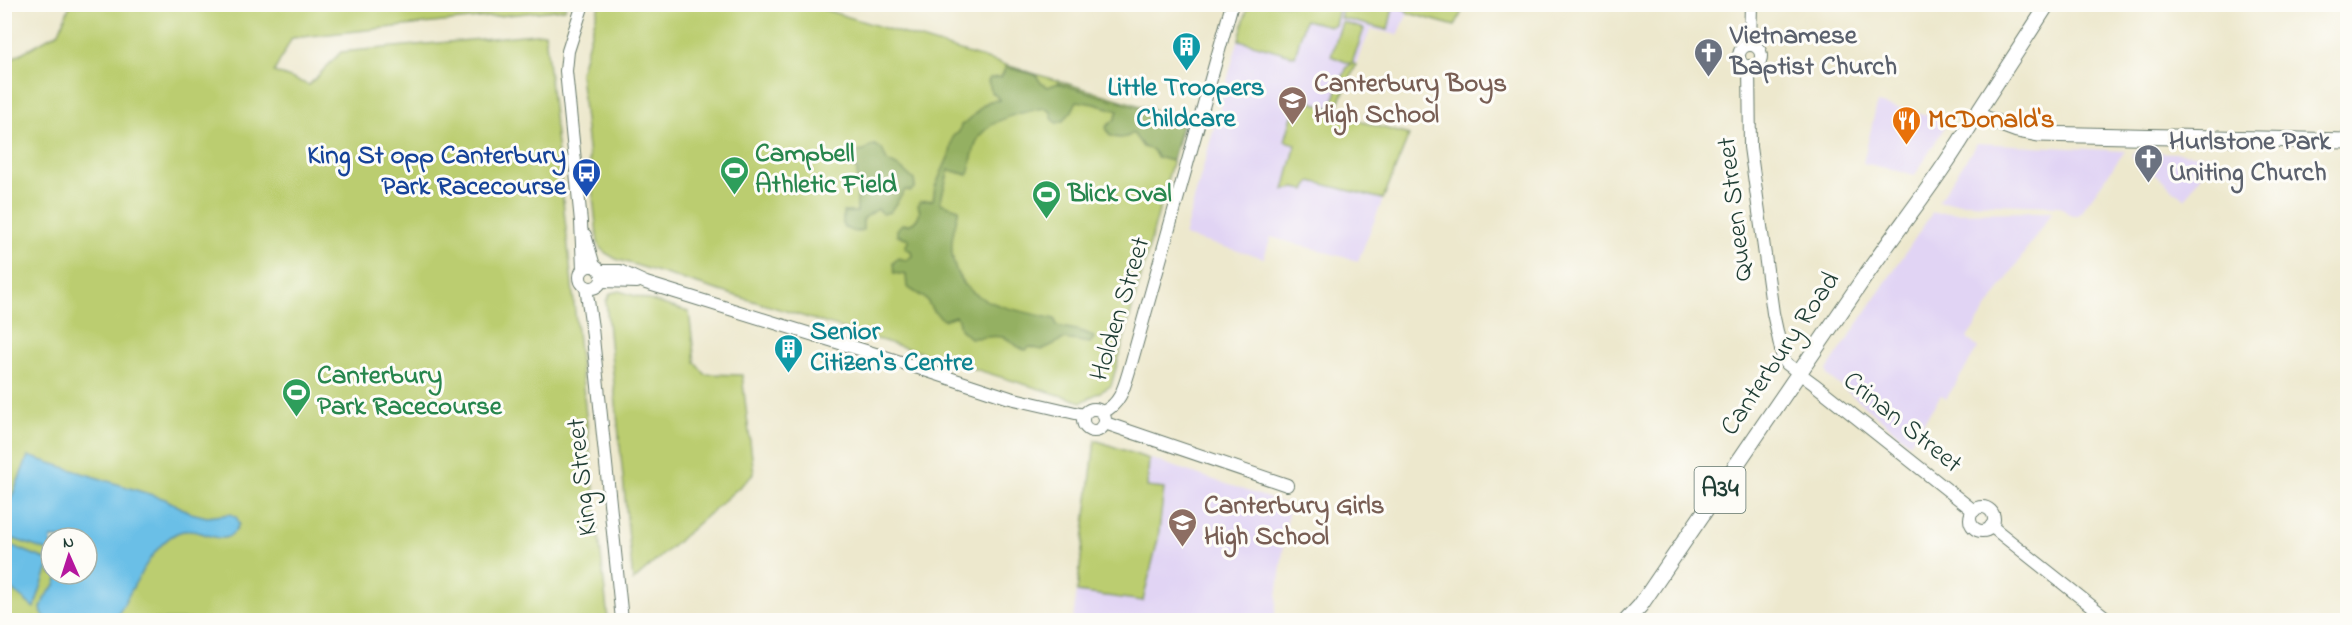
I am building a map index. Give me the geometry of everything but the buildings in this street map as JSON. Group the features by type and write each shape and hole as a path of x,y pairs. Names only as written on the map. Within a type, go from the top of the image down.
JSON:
{"highway":[{"path":"1976,115 2017,130 2038,134 2348,141"},
{"name":"Canterbury Road","path":"1627,621 1640,606 1892,238 1941,171 1976,115"}],"main road":[{"path":"1976,115 2048,4"}],"street":[{"name":"King Street","path":"583,4 568,51 566,71 581,222 593,277 592,328 622,621"},
{"name":"Holden Street","path":"1104,417 1119,398 1129,372 1232,4"},
{"name":"Queen Street","path":"1751,4 1750,45 1758,48 1761,56 1755,65 1749,66 1750,147 1773,313 1783,359 1800,373"},
{"path":"593,277 646,283 1010,398 1084,415 1093,409 1104,417 1287,485"},
{"name":"Crinan Street","path":"1800,373 1974,511 1983,507 1989,510 1994,517 1991,526 2109,621"},
{"path":"1084,415 1083,422 1090,431 1100,430 1104,417"}],"shaded area":[{"name":"Canterbury Boys High School","path":"1248,5 1465,5 1455,26 1408,13 1398,35 1371,29 1334,114 1409,135 1358,261 1271,237 1264,258 1184,236"},
{"path":"1877,103 1949,120 1915,175 1863,163"},
{"path":"1977,143 2125,151 2079,215 2070,215 2059,206 1938,202"},
{"path":"2135,151 2214,155 2185,199 2131,156"},
{"path":"2052,212 1967,338 1978,348 1946,399 1941,395 1910,443 1827,375 1827,370 1932,213"},
{"name":"Canterbury Girls High School","path":"1095,440 1289,505 1274,620 1073,620"}],"green space":[{"path":"1248,4 1340,5 1335,25 1330,26 1305,20 1295,56 1239,40"},
{"name":"Canterbury Park Racecourse","path":"70,5 566,5 565,9 292,38 274,72 309,85 341,52 545,33 608,620 5,620 4,63 59,32"},
{"path":"599,5 809,5 1184,119 1111,386 1082,402 616,259 604,252 598,244 580,73"},
{"path":"1343,5 1378,5 1393,8 1388,30 1340,18"},
{"path":"1388,5 1465,5 1455,26"},
{"path":"1342,22 1364,29 1352,63 1356,65 1334,114 1409,135 1383,199 1311,181 1305,190 1295,188 1284,190 1296,144 1285,141 1295,106 1305,107 1308,101 1330,108 1347,67 1351,64 1331,56"},
{"path":"1006,67 1036,75 1041,83 1048,87 1058,83 1183,121 1172,161 1157,157 1153,150 1143,147 1133,133 1121,138 1109,135 1106,127 1115,119 1118,111 1077,101 1062,122 1056,123 1051,112 1044,108 1008,117 992,125 979,137 968,175 949,170 940,203 959,209 952,241 953,262 960,278 970,290 984,299 1001,306 1055,319 1057,326 1091,335 1094,338 1090,343 1064,339 1042,350 1030,347 1026,350 1001,337 970,338 960,329 955,316 944,320 933,311 926,299 907,287 906,275 894,273 893,263 898,258 906,260 912,256 911,251 905,248 909,239 897,235 897,229 902,224 911,224 915,221 920,212 918,205 920,201 933,200 935,187 950,153 953,136 959,132 961,125 986,103 1000,100 992,92 988,81 990,78 1001,77"},
{"path":"875,145 882,149 887,161 902,169 914,180 915,187 911,191 905,190 890,212 882,214 878,209 863,219 863,230 852,231 843,226 843,212 857,212 857,170 851,165 852,156 856,152 864,151"},
{"path":"619,291 689,312 695,362 705,374 742,375 754,474 633,581 606,301 611,293"},
{"path":"1095,440 1149,459 1147,487 1164,489 1158,539 1143,601 1077,592"}],"water":[{"path":"28,456 165,499 191,513 207,517 231,514 237,518 239,524 227,537 220,538 195,531 186,531 167,539 150,559 115,620 48,620 42,614 41,608 45,597 54,586 99,586 99,526 39,526 39,548 5,536 5,514"},
{"path":"5,543 39,557 39,586 41,586 34,608 5,584"}],"place":[{"name":"Little Troopers Childcare","path":"1186,72"},
{"name":"Vietnamese Baptist Church","path":"1709,78"},
{"name":"Canterbury Boys High School","path":"1293,126"},
{"name":"McDonald's","path":"1907,146"},
{"name":"Hurlstone Park Uniting Church","path":"2148,184"},
{"name":"Campbell Athletic Field","path":"734,196"},
{"name":"King St opp Canterbury Park Racecourse","path":"587,198"},
{"name":"Blick Oval","path":"1047,220"},
{"name":"Senior Citizen's Centre","path":"789,374"},
{"name":"Canterbury Park Racecourse","path":"296,418"},
{"name":"Canterbury Girls High School","path":"1183,548"}]}
